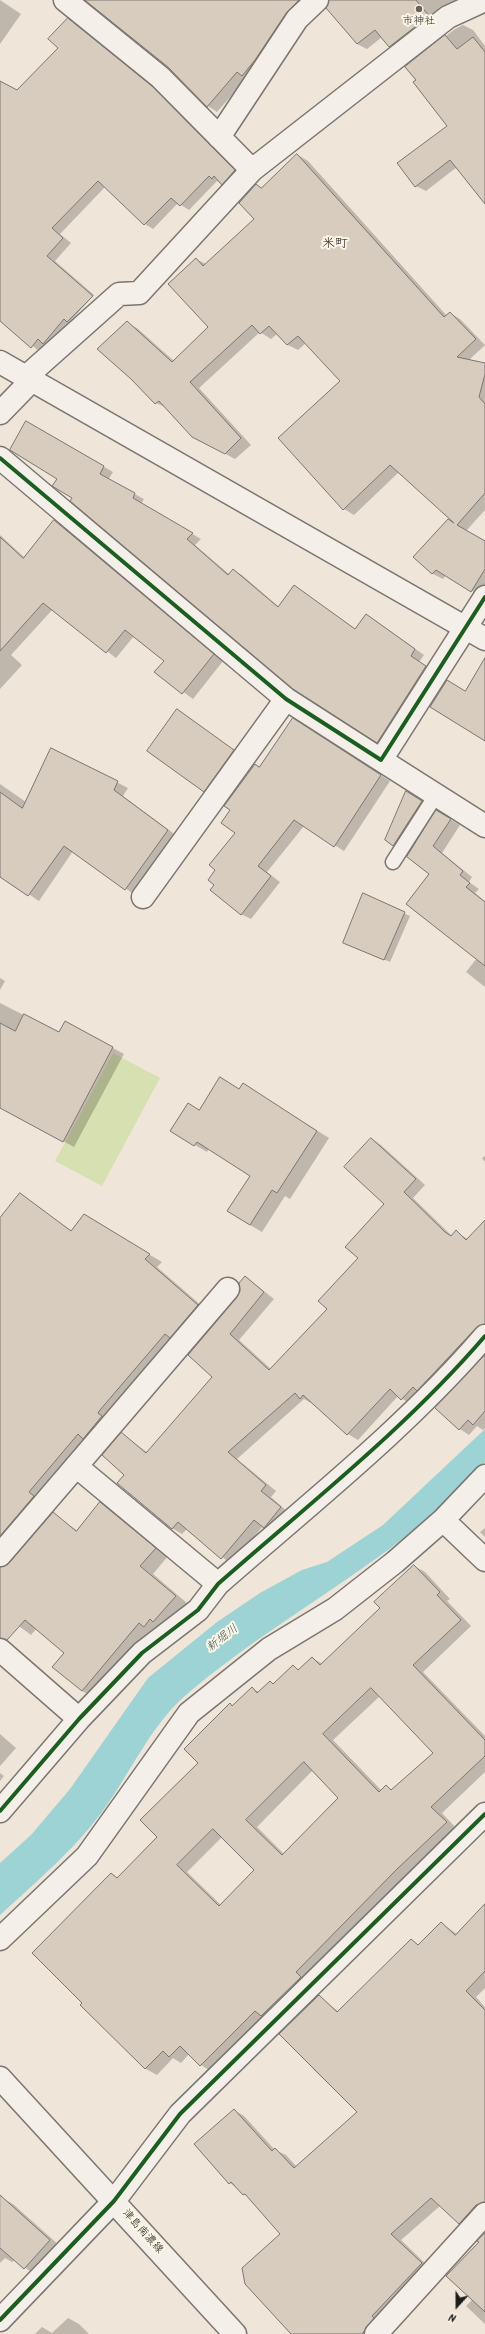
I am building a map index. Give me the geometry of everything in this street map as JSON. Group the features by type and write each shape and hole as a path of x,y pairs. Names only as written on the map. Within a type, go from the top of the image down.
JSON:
{"street":[{"path":"65,0 160,77 252,170"},
{"path":"219,137 297,19 317,0"},
{"path":"0,413 30,378 119,294 139,293 252,170 448,17 485,0"},
{"path":"0,362 485,639"},
{"path":"0,458 286,699 485,826"},
{"path":"382,760 485,597"},
{"path":"143,897 286,699"},
{"path":"0,1555 228,1289"},
{"path":"0,1811 79,1719 142,1653 198,1610 218,1584 399,1426 463,1361 485,1336"},
{"path":"76,1466 218,1584"},
{"path":"0,1939 87,1856 189,1714 269,1649 335,1609 395,1562 443,1520 485,1476"},
{"path":"443,1520 485,1560"},
{"path":"0,1650 79,1719"},
{"path":"0,2320 114,2201 180,2114 485,1814"},
{"name":"津島南濃線","path":"0,2078 235,2334"},
{"path":"376,2334 485,2214"}],"lane":[{"path":"393,862 436,795"}],"green space":[{"path":"113,1053 160,1078 102,1186 55,1161"}],"water":[{"name":"新堀川","path":"485,1429 485,1462 426,1519 401,1540 363,1568 235,1656 210,1675 173,1707 151,1736 102,1812 91,1826 54,1866 0,1915 0,1863 31,1835 70,1789 148,1678 217,1622 260,1593 302,1570 327,1562 383,1525"}],"building":[{"path":"85,0 299,0 287,12 255,60 242,76 237,72 207,107 168,67"},
{"path":"329,0 416,0 429,16 389,47 375,30 357,44 326,8"},
{"path":"68,18 152,86 235,170 222,185 214,176 212,179 209,176 180,206 171,198 144,225 98,181 52,228 63,238 47,256 93,296 67,322 64,319 43,344 38,339 31,348 0,321 0,81 17,90 58,48 48,39"},
{"path":"445,35 457,49 473,37 485,52 485,204 450,160 415,187 397,163 447,126 413,82 416,80 405,67"},
{"path":"297,154 444,317 450,312 476,339 457,357 485,363 485,374 479,397 485,404 485,493 457,525 485,541 485,569 471,592 436,570 432,574 413,557 448,519 454,523 390,465 343,510 278,438 340,381 298,336 287,345 269,326 260,334 252,325 190,382 241,438 225,454 192,437 159,401 155,404 131,379 97,349 127,321 172,362 208,327 168,284 196,258 203,266 254,219 239,203 256,184 261,188"},
{"path":"26,421 104,466 100,474 135,493 133,498 193,533 187,539 228,575 233,569 278,607 294,585 355,629 366,614 415,649 411,656 426,666 377,743 293,689 70,501 72,498 52,486 57,479 10,450"},
{"path":"54,520 214,654 182,694 154,672 164,661 125,630 106,653 43,603 0,651 0,537 23,558"},
{"path":"485,658 485,741 430,707 447,680 465,691"},
{"path":"177,709 234,750 204,792 147,751"},
{"path":"293,718 381,775 334,847 294,820 258,866 271,876 241,915 210,890 214,885 208,880 215,870 209,865 235,833 221,823 230,810 224,806 255,764 259,767"},
{"path":"51,748 118,781 114,790 168,830 125,890 64,846 28,896 0,877 0,792 22,808"},
{"path":"406,791 422,801 393,846 385,840"},
{"path":"436,810 451,819 433,846 463,871 460,875 470,883 466,887 485,902 485,966 406,904 429,874 407,857"},
{"path":"363,893 405,912 384,960 343,943"},
{"path":"24,1014 59,1032 65,1021 113,1047 63,1142 0,1108 0,1023 15,1031"},
{"path":"220,1077 239,1089 243,1083 317,1131 277,1193 272,1190 250,1225 227,1211 250,1176 197,1142 194,1146 170,1131 188,1103 199,1110"},
{"path":"371,1138 416,1179 404,1192 445,1232 451,1236 456,1230 466,1240 485,1220 485,1324 476,1328 417,1391 413,1387 401,1400 390,1389 347,1435 303,1395 300,1399 295,1393 228,1452 266,1485 261,1491 281,1507 264,1528 254,1520 221,1559 178,1522 172,1529 117,1483 124,1475 102,1455 121,1432 146,1453 212,1377 188,1355 237,1297 240,1291 239,1283 245,1276 264,1292 230,1334 269,1370 327,1309 318,1301 358,1258 345,1247 384,1204 344,1167"},
{"path":"20,1193 71,1231 84,1214 150,1254 145,1259 198,1305 170,1338 165,1334 100,1410 98,1413 102,1416 83,1439 78,1434 29,1492 34,1496 0,1536 0,1218"},
{"path":"485,1355 485,1411 473,1425 468,1420 459,1430 435,1408"},
{"path":"100,1502 156,1548 140,1566 176,1596 153,1622 150,1619 144,1627 139,1623 82,1691 52,1667 64,1653 25,1620 7,1640 0,1638 0,1567 9,1563 53,1512 76,1531"},
{"path":"414,1565 440,1592 437,1595 461,1620 413,1665 485,1740 485,1756 431,1807 447,1822 397,1869 296,1972 301,1977 261,2016 255,2011 200,2066 180,2046 169,2057 163,2051 145,2069 80,2005 82,2003 32,1953 111,1873 117,1878 157,1837 140,1820 198,1763 184,1749 230,1703 232,1706 252,1687 257,1693 270,1681 273,1684 293,1665 298,1670 312,1657 320,1665 380,1608 374,1602","holes":["371,1688 433,1753 391,1790 386,1785 379,1792 323,1734","304,1762 338,1798 282,1855 246,1820","213,1829 254,1870 219,1906 177,1865"]},
{"path":"485,1904 485,1971 466,1991 485,2010 485,2202 476,2205 459,2224 431,2198 391,2234 422,2263 372,2316 374,2318 362,2334 291,2334 245,2284 242,2268 280,2234 245,2194 243,2195 231,2182 229,2184 194,2144 234,2109 272,2151 275,2148 294,2168 357,2112 279,2034 319,1995 337,2012 411,1939 418,1945 441,1922 455,1935"},
{"path":"0,2195 50,2240 24,2269 0,2248"},
{"path":"485,2233 485,2312 446,2276 479,2242 477,2241"}],"cycle path":[{"path":"0,458 286,699 381,760 485,597"},
{"path":"0,1811 79,1719 142,1653 198,1610 218,1584 322,1495 390,1434 455,1370 485,1336"},
{"path":"0,2320 114,2201 180,2114 485,1814"}],"place":[{"name":"市神社","path":"419,9"}],"district":[{"name":"米町","path":"335,245"}]}
